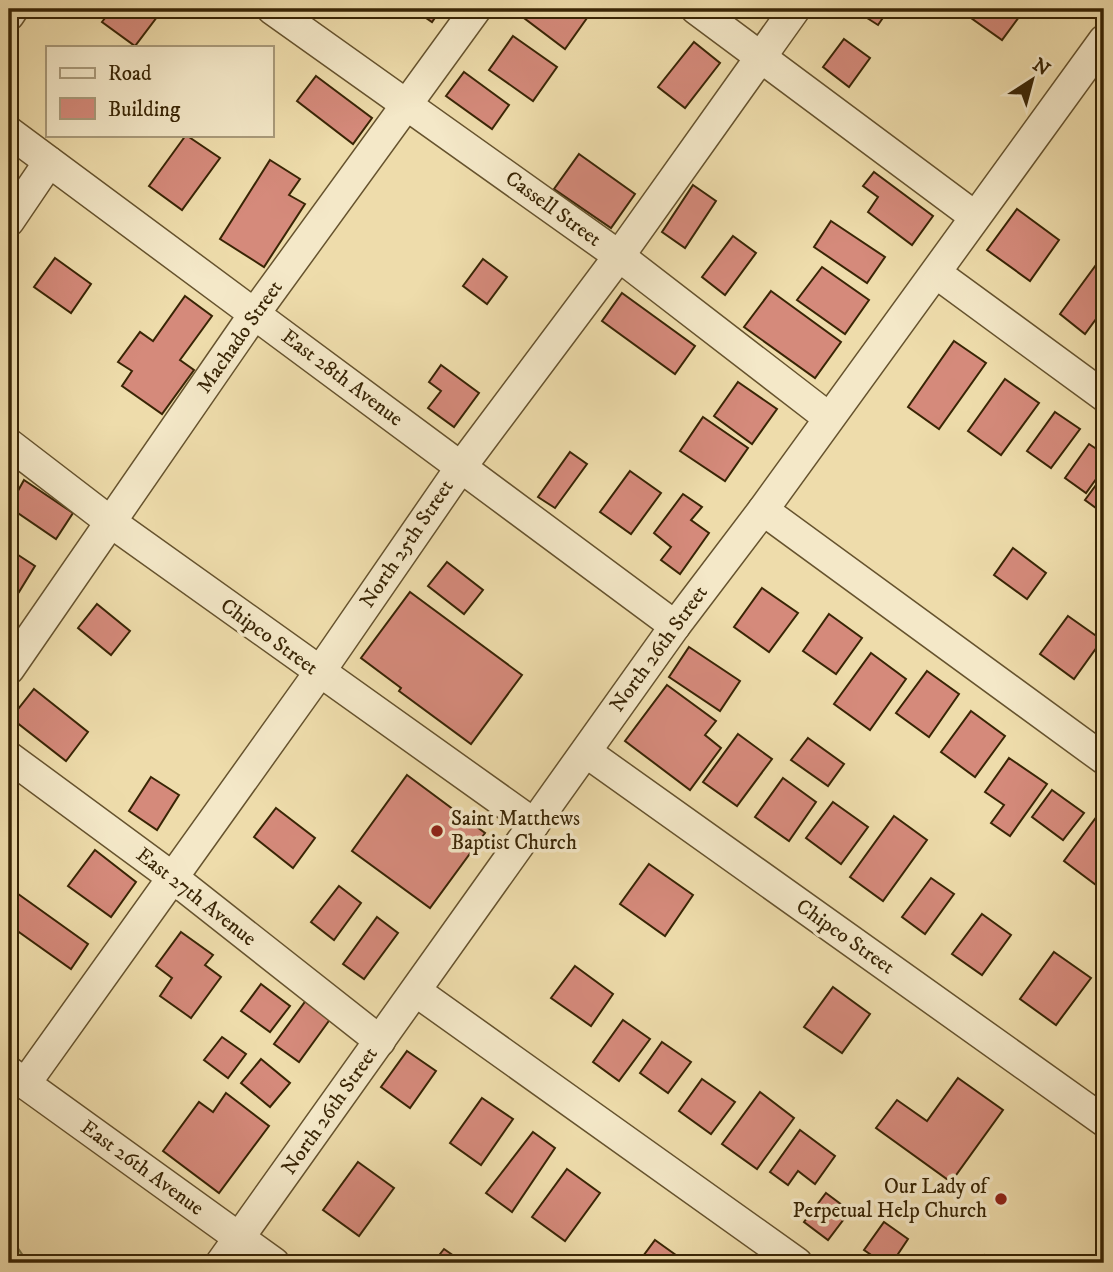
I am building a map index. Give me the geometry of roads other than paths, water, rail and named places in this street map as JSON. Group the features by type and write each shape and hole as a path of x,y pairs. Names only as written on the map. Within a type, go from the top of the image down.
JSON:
{"street":[{"path":"9,15 13,9"},
{"name":"Cassell Street","path":"272,9 619,256 829,418"},
{"name":"Machado Street","path":"9,669 255,313 476,9"},
{"path":"696,9 759,59 974,216"},
{"name":"North 25th Street","path":"17,1078 172,877 320,673 461,467 619,256 795,9"},
{"name":"North 26th Street","path":"221,1263 417,992 675,626 764,510 936,273 974,216 1104,40"},
{"name":"East 28th Avenue","path":"9,132 675,626"},
{"path":"9,221 49,162"},
{"path":"936,273 1104,396"},
{"name":"Chipco Street","path":"9,444 112,523 534,824"},
{"path":"764,510 1104,759"},
{"name":"Chipco Street","path":"586,752 1104,1121"},
{"name":"East 27th Avenue","path":"9,757 172,877 380,1041"},
{"path":"417,992 797,1263"},
{"name":"East 26th Avenue","path":"17,1078 275,1263"}],"place":[{"name":"Saint Matthews Baptist Church","path":"437,831"},
{"name":"Our Lady of Perpetual Help Church","path":"1001,1199"}]}
